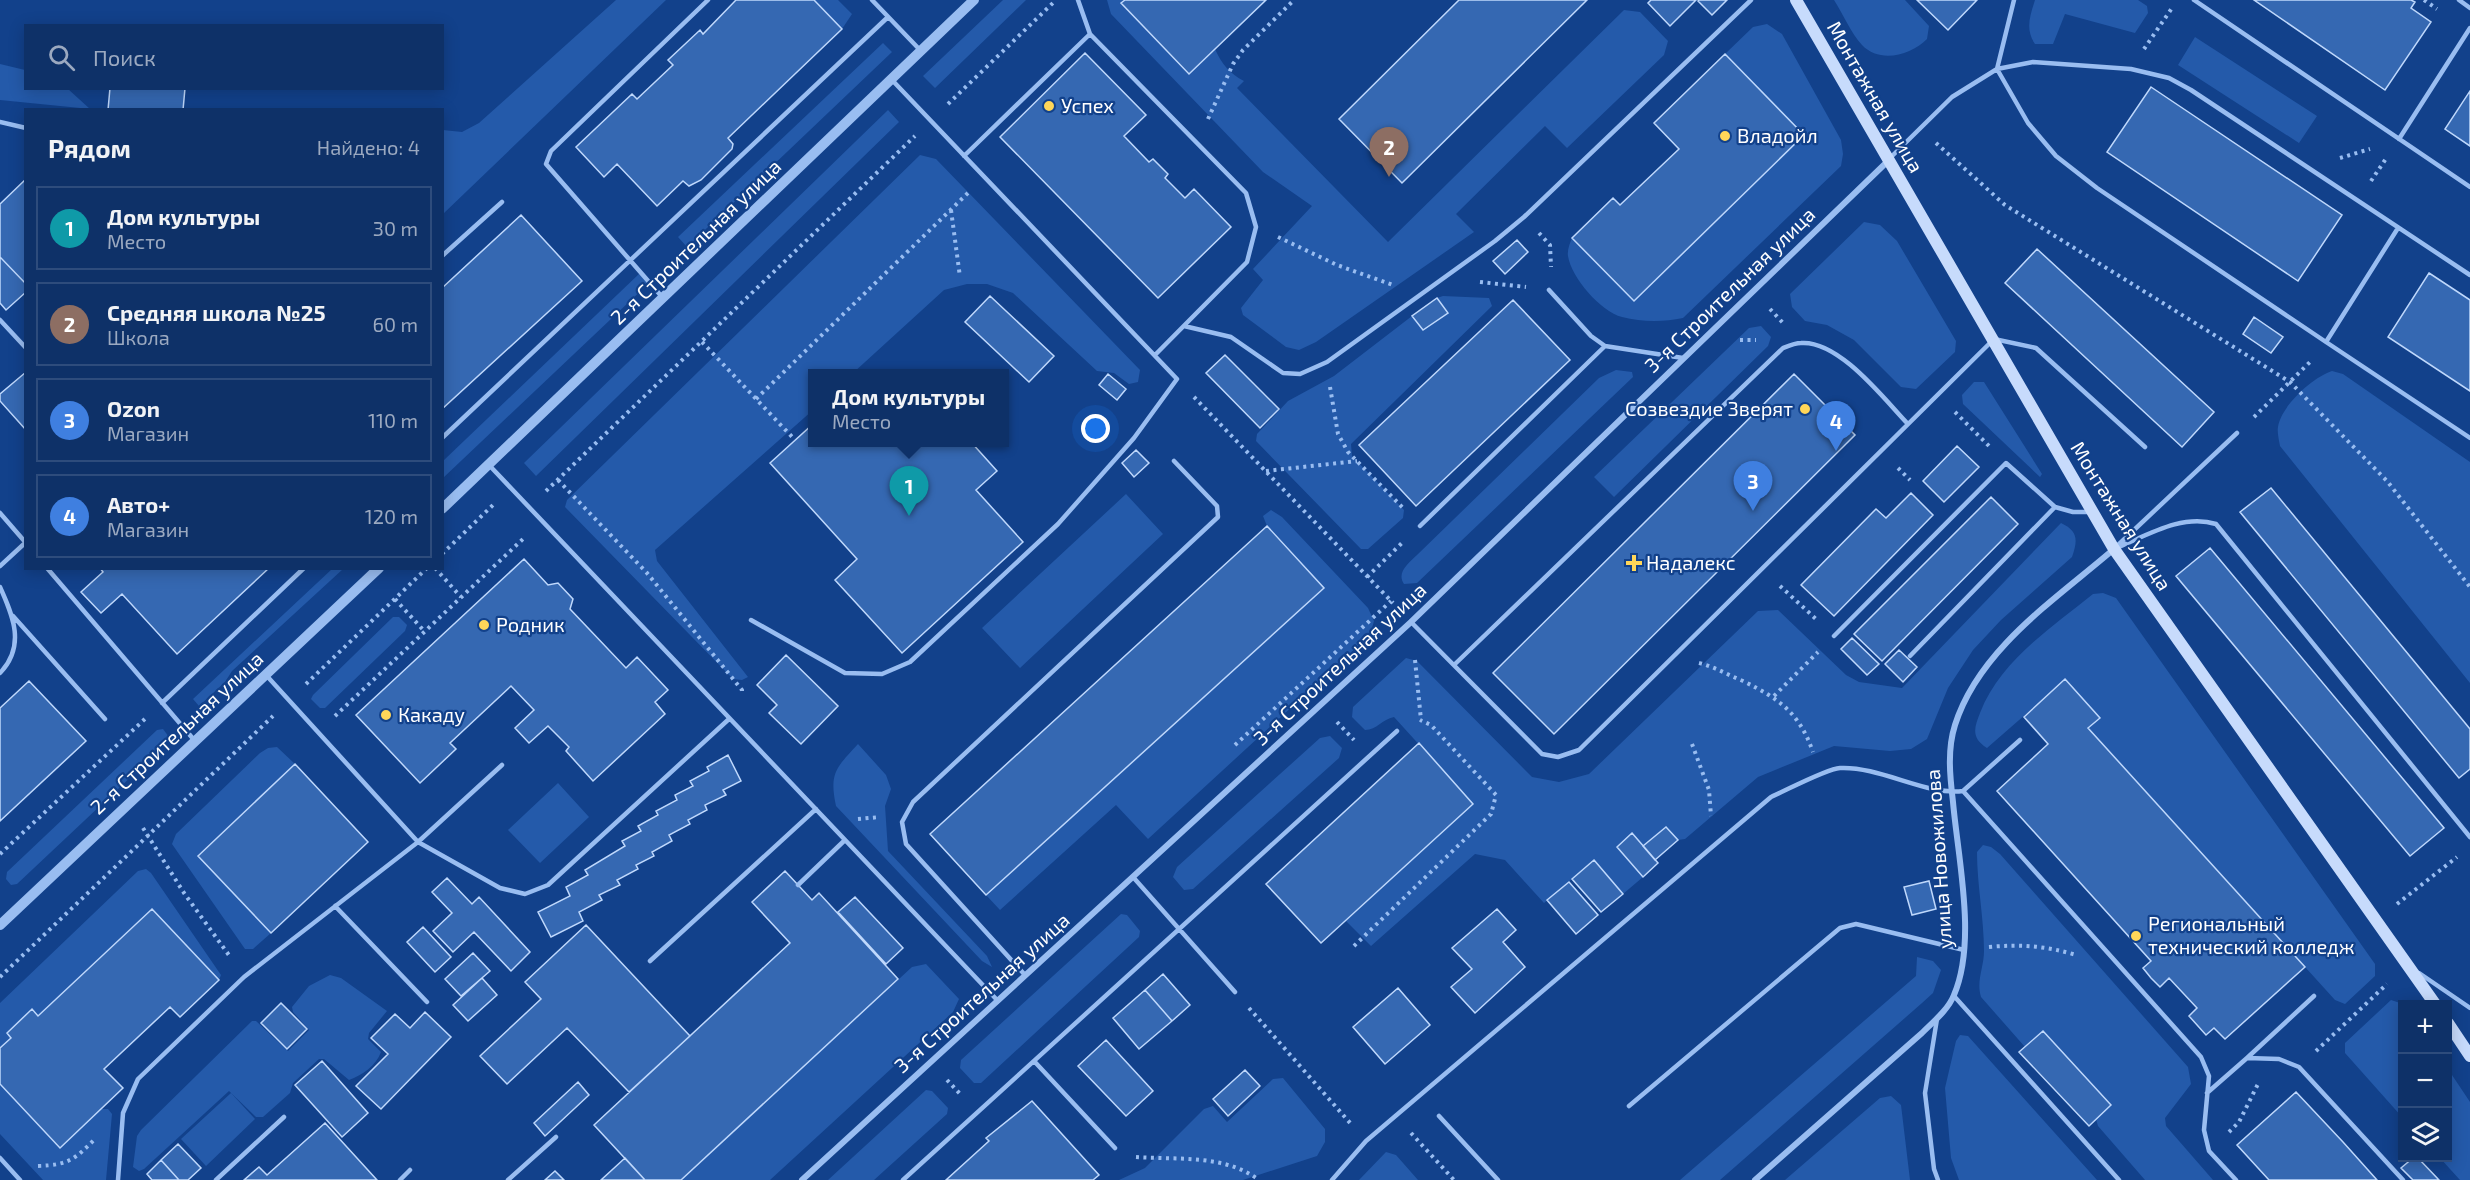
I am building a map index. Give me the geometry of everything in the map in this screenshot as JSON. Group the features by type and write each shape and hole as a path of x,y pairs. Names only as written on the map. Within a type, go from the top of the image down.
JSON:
{"main road":[{"name":"Монтажная улица","path":"1797,0 2114,549 2407,965"},
{"path":"2407,965 2431,1000"},
{"path":"2452,1029 2470,1056"}],"street":[{"name":"2-я Строительная улица","path":"444,507 974,0"},
{"name":"3-я Строительная улица","path":"802,1180 1411,622 1889,159"},
{"name":"улица Новожилова","path":"1755,1180 1937,1019 1954,996 1964,950 1964,918 1949,760 1954,726 1968,694 1990,661 2014,635 2114,549"},
{"name":"2-я Строительная улица","path":"0,925 378,570"}],"lane":[{"path":"663,298 546,164 551,152 708,0"},
{"path":"872,0 921,51"},
{"path":"1078,0 1090,34 1246,194 1256,227 1246,262 1155,356"},
{"path":"1184,326 1231,337 1283,373 1300,374 1327,362 1441,281 1524,217 1751,0"},
{"path":"2014,0 1997,69 2028,123 2056,156 2097,188 2470,438"},
{"path":"2194,0 2470,187"},
{"path":"2459,0 2470,8"},
{"path":"444,436 888,17"},
{"path":"2399,139 2470,28"},
{"path":"964,156 1090,34"},
{"path":"1889,159 1952,98 1997,69 2033,62 2131,69 2169,78 2191,90 2470,275"},
{"path":"751,620 845,673 882,674 910,662 1058,524 1134,438 1177,379 891,80"},
{"path":"0,122 24,128"},
{"path":"444,254 502,202"},
{"path":"2326,342 2398,228"},
{"path":"1549,290 1591,336 1605,346 1683,358"},
{"path":"0,320 24,346"},
{"path":"1411,622 1542,754 1558,757 1579,750 1994,339 2036,348 2145,447"},
{"path":"1454,665 1766,361 1783,348 1802,343 1824,348 1849,363 1908,424"},
{"path":"1420,526 1605,346"},
{"path":"2114,549 2237,433"},
{"path":"1025,975 906,843 902,822 913,801 1218,517 1217,506 1174,461"},
{"path":"1834,636 2006,463 2055,507 2073,512 2093,512"},
{"path":"489,465 998,1001"},
{"path":"1910,656 2055,507"},
{"path":"0,513 24,542"},
{"path":"2114,549 2185,521 2202,519 2216,524 2470,837"},
{"path":"0,566 24,544"},
{"path":"49,570 195,741"},
{"path":"162,703 302,570"},
{"path":"0,587 13,616 16,642 6,667 0,673"},
{"path":"13,616 105,719"},
{"path":"266,675 418,842 500,888 525,894 548,885 729,719"},
{"path":"903,1180 1396,731"},
{"path":"1332,1180 1366,1140 1396,1117 1771,797 1839,768 1887,774 1952,793 1963,791 2020,740"},
{"path":"118,1180 123,1113 138,1079 244,977 418,842 502,765"},
{"path":"1963,791 2201,1057 2209,1076 2204,1130 2209,1151 2236,1180"},
{"path":"650,961 816,809"},
{"path":"798,885 845,840"},
{"path":"1133,877 1235,992"},
{"path":"335,906 427,1002"},
{"path":"1629,1106 1840,928 1856,924 1964,950"},
{"name":"Монтажная улица","path":"2407,965 2470,1008"},
{"path":"1954,996 2119,1180"},
{"path":"2208,1093 2314,996"},
{"path":"1937,1019 1925,1093 1934,1169 1938,1180"},
{"path":"2247,1058 2271,1058 2299,1067 2403,1180"},
{"path":"1034,1061 1115,1148"},
{"path":"1439,1116 1498,1180"},
{"path":"216,1180 284,1118"},
{"path":"508,1180 556,1137"},
{"path":"0,1158 20,1180"},
{"path":"400,1180 410,1170"}],"path":[{"path":"529,507 1055,0"},
{"path":"1197,143 1233,64 1243,50 1294,0"},
{"path":"2146,46 2177,0"},
{"path":"2424,0 2431,5"},
{"path":"1921,129 2005,205 2290,382 2387,481 2470,587"},
{"path":"2309,168 2399,139"},
{"path":"2358,201 2399,139"},
{"path":"756,399 984,177"},
{"path":"951,209 960,277"},
{"path":"1441,281 1502,283 1549,290 1550,245 1524,217"},
{"path":"1256,227 1337,265 1421,295"},
{"path":"1753,291 1802,343"},
{"path":"702,342 795,440"},
{"path":"1327,362 1338,434 1357,461 1420,526"},
{"path":"2237,433 2310,362"},
{"path":"1177,379 1391,602"},
{"path":"1938,394 2006,463"},
{"path":"1266,471 1357,461"},
{"path":"558,480 647,573 742,690 742,697 729,719"},
{"path":"444,552 511,488"},
{"path":"318,732 542,521"},
{"path":"1367,577 1398,547"},
{"path":"1762,569 1834,636 1774,696"},
{"path":"0,977 425,570"},
{"path":"437,570 461,597"},
{"path":"2464,578 2470,579"},
{"path":"395,599 425,632"},
{"path":"1411,622 1421,720"},
{"path":"1663,666 1691,662 1711,667 1774,696 1791,711 1807,733 1821,776"},
{"path":"0,854 162,703"},
{"path":"1321,706 1370,755"},
{"path":"1354,946 1491,814 1496,795 1431,724 1421,720 1412,720 1396,731"},
{"path":"1692,744 1709,790 1712,808 1706,852"},
{"path":"128,805 184,893 244,977"},
{"path":"838,833 853,820 866,817 876,816 902,822"},
{"path":"2375,921 2442,870"},
{"path":"1964,950 2014,944 2048,946 2123,969"},
{"path":"2299,1067 2407,965"},
{"path":"1235,992 1366,1140"},
{"path":"2239,1122 2271,1058"},
{"path":"930,1063 978,1112"},
{"path":"9,1168 59,1165 72,1161 123,1113"},
{"path":"1396,1117 1454,1180"},
{"path":"1115,1148 1131,1157 1224,1162 1243,1168 1259,1180"}],"shaded area":[{"path":"616,0 666,0 444,213 444,130 462,132 479,123"},
{"path":"814,0 838,0 852,14 842,29"},
{"path":"1003,0 1026,0 935,88 923,76"},
{"path":"1107,0 1125,0 1121,4 1188,74 1215,49 1226,68 1244,81 1237,88 1388,242 1624,10 1640,12 1668,41 1664,55 1567,148 1545,126 1456,214 1474,232 1316,342 1299,350 1286,347 1243,315 1241,308 1263,280 1253,269 1312,206 1263,172 1111,14"},
{"path":"1834,0 1905,0 1929,26 1927,39 1913,49 1895,55 1886,56 1869,51 1858,40"},
{"path":"2035,0 2138,0 2147,6 2148,13 2135,33 2065,14 2053,44 2035,44 2029,28"},
{"path":"1767,24 1782,34 1841,140 1843,154 1841,166 1683,318 1645,321 1614,314 1588,293 1575,274 1568,254 1572,238 1634,300 1803,136 1725,54 1753,27"},
{"path":"2195,37 2317,116 2299,143 2178,65"},
{"path":"883,43 892,52 687,247 678,237"},
{"path":"0,64 24,70 24,90 69,90 89,108 80,108 0,100"},
{"path":"888,110 899,122 536,476 524,463"},
{"path":"920,155 936,159 1140,370 1138,382 1129,384 1114,373 1097,371 1013,293 987,284 967,284 944,290 857,369 808,369 808,414 655,550 657,561 748,677 742,680 733,679 565,507 567,500"},
{"path":"1864,222 1880,225 1897,241 1956,341 1955,352 1916,389 1901,387 1854,340 1827,325 1805,321 1792,307 1790,294"},
{"path":"640,273 649,283 444,477 444,460"},
{"path":"1443,296 1489,298 1492,306 1351,444 1352,456 1404,510 1403,518 1368,549 1361,549 1256,441 1257,434 1288,401 1334,376 1412,316 1423,330 1447,313 1437,298"},
{"path":"1761,326 1771,337 1768,346 1614,497 1594,477 1749,328"},
{"path":"1616,370 1632,372 1633,377 1417,583 1404,584 1402,572 1410,561 1599,378"},
{"path":"2332,371 2343,374 2470,462 2470,683 2280,446 2278,427 2285,410 2307,386"},
{"path":"1974,382 1984,382 2042,474 2040,477 1963,404 1962,395"},
{"path":"1126,494 1163,534 1020,668 982,628"},
{"path":"1271,510 1282,517 1368,608 1374,621 1370,635 1148,839 1116,805 1000,910 986,895 1324,588 1267,526 1263,516"},
{"path":"2061,523 2074,533 2076,541 2072,557 2001,620 1973,650 1948,688 1927,739 1911,749 1890,751 1834,746 1758,777 1685,839 1678,840 1665,827 1643,846 1618,847 1643,877 1623,894 1594,860 1544,903 1505,860 1475,854 1371,946 1346,921 1473,804 1394,717 1365,730 1352,717 1353,707 1406,658 1417,661 1532,777 1559,782 1589,774 1758,611 1778,610 1846,675 1859,682 1902,688"},
{"path":"331,570 342,570 232,671 225,682 199,706 193,699"},
{"path":"2103,593 2116,598 2375,964 2375,976 2345,1004 2335,1000 2088,728 2099,718 2065,680 1987,748 1978,740 1975,728 1980,713 1989,694 2013,661 2093,594"},
{"path":"393,617 399,617 407,625 405,631 325,708 320,708 311,699 313,695"},
{"path":"163,729 169,737 168,742 17,884 11,885 6,879 7,872 157,730"},
{"path":"1330,736 1342,748 1339,758 1193,889 1184,890 1173,877 1177,867 1320,738"},
{"path":"858,744 886,775 891,789 885,806 888,851 987,956 992,967 982,961 836,806 833,786 836,772"},
{"path":"277,747 295,764 198,855 271,933 253,949 245,949 172,844 176,834 260,753 268,748"},
{"path":"558,783 589,817 540,863 508,830"},
{"path":"1983,845 1991,847 2000,854 2188,1067 2191,1084 2165,1118 2166,1126 2213,1180 2145,1180 2098,1126 2096,1119 2111,1104 2043,1031 2025,1047 1981,997 1979,985 1984,957 1984,939 1977,852"},
{"path":"146,869 221,975 219,980 151,909 38,1016 31,1009 7,1033 11,1038 0,1048 0,1003 138,871"},
{"path":"1121,914 1127,915 1140,931 1139,937 981,1083 974,1083 960,1068 961,1060"},
{"path":"1917,957 1933,961 1941,970 1933,993 1720,1180 1680,1180 1916,976"},
{"path":"926,964 959,999 953,1012 770,1180 681,1180 912,967"},
{"path":"330,975 341,978 387,1011 369,1033 368,1039 381,1052 372,1066 364,1073 349,1080 324,1059 319,1059 293,1083 290,1093 263,1117 256,1117 229,1091 144,1169 139,1171 133,1167 137,1136 141,1130 252,1021 256,1021 288,1051 309,1030 293,1012 292,1007 309,986"},
{"path":"2391,1000 2398,1002 2398,1113 2345,1053 2345,1043"},
{"path":"1960,1035 1968,1036 2097,1180 1959,1180 1951,1158 1945,1088 1956,1041"},
{"path":"2452,1075 2470,1102 2470,1180 2460,1180 2444,1162 2452,1162"},
{"path":"1283,1078 1325,1129 1325,1142 1317,1156 1243,1180 1119,1180 1145,1168 1204,1109 1213,1106 1227,1122 1273,1079"},
{"path":"0,1084 60,1148 101,1109 108,1109 112,1114 106,1180 43,1180 0,1134"},
{"path":"926,1090 932,1091 948,1108 947,1114 874,1180 828,1180"},
{"path":"231,1093 255,1119 206,1166 181,1139"},
{"path":"1891,1096 1901,1105 1910,1180 1785,1180 1880,1098"},
{"path":"1386,1152 1396,1155 1418,1180 1359,1180"}],"building":[{"path":"736,0 814,0 842,29 728,138 733,144 732,149 701,180 689,186 683,181 657,206 617,164 604,177 576,147 632,94 637,99 673,65 668,60 700,30 703,34"},
{"path":"1125,0 1266,0 1189,74 1121,3"},
{"path":"1459,0 1587,0 1402,183 1339,119"},
{"path":"1651,0 1696,0 1670,26 1648,3"},
{"path":"1699,0 1727,0 1712,15"},
{"path":"1917,0 1977,0 1948,30"},
{"path":"2254,0 2411,0 2415,2 2411,8 2431,22 2385,90"},
{"path":"1085,53 1146,115 1124,136 1149,162 1153,159 1168,174 1165,178 1185,198 1194,189 1231,227 1158,298 1000,137"},
{"path":"1725,54 1804,135 1634,301 1572,238 1613,198 1620,205 1679,149 1654,123"},
{"path":"2151,87 2342,215 2298,281 2107,152"},
{"path":"110,90 185,90 183,108 108,108"},
{"path":"2470,91 2470,146 2445,129"},
{"path":"24,181 24,282 0,257 0,204"},
{"path":"521,215 582,281 444,407 444,286"},
{"path":"1517,240 1528,252 1505,274 1493,261"},
{"path":"2037,249 2214,412 2182,447 2005,283"},
{"path":"0,257 24,282 24,294 6,310 0,303"},
{"path":"2429,273 2470,300 2470,391 2388,337"},
{"path":"990,296 1054,356 1029,382 965,322"},
{"path":"1437,298 1448,313 1423,330 1412,316"},
{"path":"1513,300 1570,360 1416,506 1359,445"},
{"path":"2254,317 2283,337 2271,353 2243,334"},
{"path":"1225,355 1279,409 1260,428 1206,373"},
{"path":"24,374 24,428 0,401 0,394"},
{"path":"1108,374 1126,389 1117,400 1099,385"},
{"path":"1794,374 1855,435 1554,734 1493,673"},
{"path":"808,429 808,447 975,447 997,471 976,490 1023,542 902,653 835,580 857,559 770,463"},
{"path":"1957,446 1979,467 1944,502 1923,481"},
{"path":"1136,450 1149,463 1134,477 1122,463"},
{"path":"2271,488 2470,729 2470,769 2459,778 2240,512"},
{"path":"1911,493 1933,515 1834,616 1801,585 1876,509 1886,518"},
{"path":"1991,497 2018,524 1882,661 1854,634"},
{"path":"1267,526 1324,588 986,895 930,834"},
{"path":"2210,548 2444,828 2410,856 2176,576"},
{"path":"524,559 548,585 558,583 573,599 570,609 626,668 637,657 668,690 655,702 665,714 593,781 566,751 569,747 548,726 529,743 515,728 534,710 511,686 450,743 456,749 420,783 356,715"},
{"path":"102,570 267,570 177,654 122,594 101,613 81,592 103,572"},
{"path":"1852,638 1879,664 1867,675 1841,649"},
{"path":"1899,650 1917,667 1903,682 1885,664"},
{"path":"786,655 838,706 801,744 769,713 777,705 757,685"},
{"path":"2065,679 2100,718 2088,728 2305,967 2225,1039 2214,1028 2206,1035 2189,1016 2197,1008 2169,978 2160,987 2151,978 2143,968 2151,961 1997,791 2048,744 2024,717"},
{"path":"29,681 86,741 0,821 0,708"},
{"path":"1419,743 1473,804 1321,943 1266,884"},
{"path":"728,755 741,781 723,790 726,795 705,805 707,810 688,820 690,824 669,835 672,841 652,852 654,856 636,865 638,869 617,880 620,885 599,895 602,900 579,912 583,921 551,937 538,912 570,896 566,887 588,875 585,870 625,846 622,841 641,831 638,826 658,815 656,811 677,800 675,795 693,786 690,781 709,771 707,767"},
{"path":"295,764 368,842 271,933 198,856"},
{"path":"1666,827 1678,840 1655,860 1643,846"},
{"path":"1632,833 1658,863 1643,877 1617,847"},
{"path":"1594,860 1623,894 1601,912 1572,879"},
{"path":"785,871 812,900 819,893 898,979 681,1180 645,1180 594,1125 790,943 752,902"},
{"path":"447,878 472,904 479,897 530,952 511,971 474,932 453,952 433,931 452,913 432,892"},
{"path":"1929,881 1936,909 1912,915 1904,887"},
{"path":"1569,882 1598,915 1576,934 1547,900"},
{"path":"855,897 903,948 886,964 838,912"},
{"path":"152,909 219,980 180,1017 170,1007 104,1069 123,1088 60,1148 0,1084 0,1048 11,1038 7,1033 32,1009 38,1016"},
{"path":"1497,909 1516,930 1503,942 1525,967 1475,1013 1451,987 1472,969 1452,948"},
{"path":"586,925 690,1036 629,1092 567,1028 507,1084 480,1056 541,999 525,982"},
{"path":"423,927 451,957 435,972 407,942"},
{"path":"473,953 490,971 461,996 445,979"},
{"path":"1163,974 1190,1005 1172,1021 1145,990"},
{"path":"482,978 497,995 468,1021 453,1005"},
{"path":"1398,988 1430,1025 1385,1064 1353,1027"},
{"path":"1145,990 1172,1021 1139,1049 1113,1018"},
{"path":"281,1003 307,1029 287,1049 261,1023"},
{"path":"425,1012 451,1037 381,1109 356,1086 388,1054 371,1038 395,1014 410,1028"},
{"path":"2043,1031 2111,1105 2089,1126 2019,1052"},
{"path":"1106,1040 1153,1091 1126,1116 1078,1066"},
{"path":"322,1061 368,1113 342,1137 295,1085"},
{"path":"1245,1070 1260,1086 1228,1116 1213,1099"},
{"path":"578,1082 589,1095 545,1136 534,1123"},
{"path":"2296,1092 2377,1180 2269,1180 2237,1145"},
{"path":"1032,1101 1099,1175 1093,1180 946,1180 989,1141 986,1138"},
{"path":"325,1123 377,1180 244,1180 259,1167 267,1175"},
{"path":"178,1144 201,1168 188,1180 179,1180 161,1160"},
{"path":"625,1158 645,1180 601,1180"},
{"path":"161,1160 179,1180 152,1180 147,1174"},
{"path":"2408,1162 2422,1162 2439,1180 2413,1180 2401,1168"},
{"path":"555,1171 564,1180 545,1180"}],"place":[{"name":"Успех","path":"1049,106"},
{"name":"Владойл","path":"1725,136"},
{"name":"Средняя школа №25","path":"1389,177"},
{"name":"Созвездие Зверят","path":"1805,409"},
{"name":"Авто+","path":"1836,451"},
{"name":"Ozon","path":"1753,511"},
{"name":"Дом культуры","path":"909,516"},
{"name":"Надалекс","path":"1634,563"},
{"name":"Родник","path":"484,625"},
{"name":"Какаду","path":"386,715"},
{"name":"Региональный технический колледж","path":"2136,936"}]}
